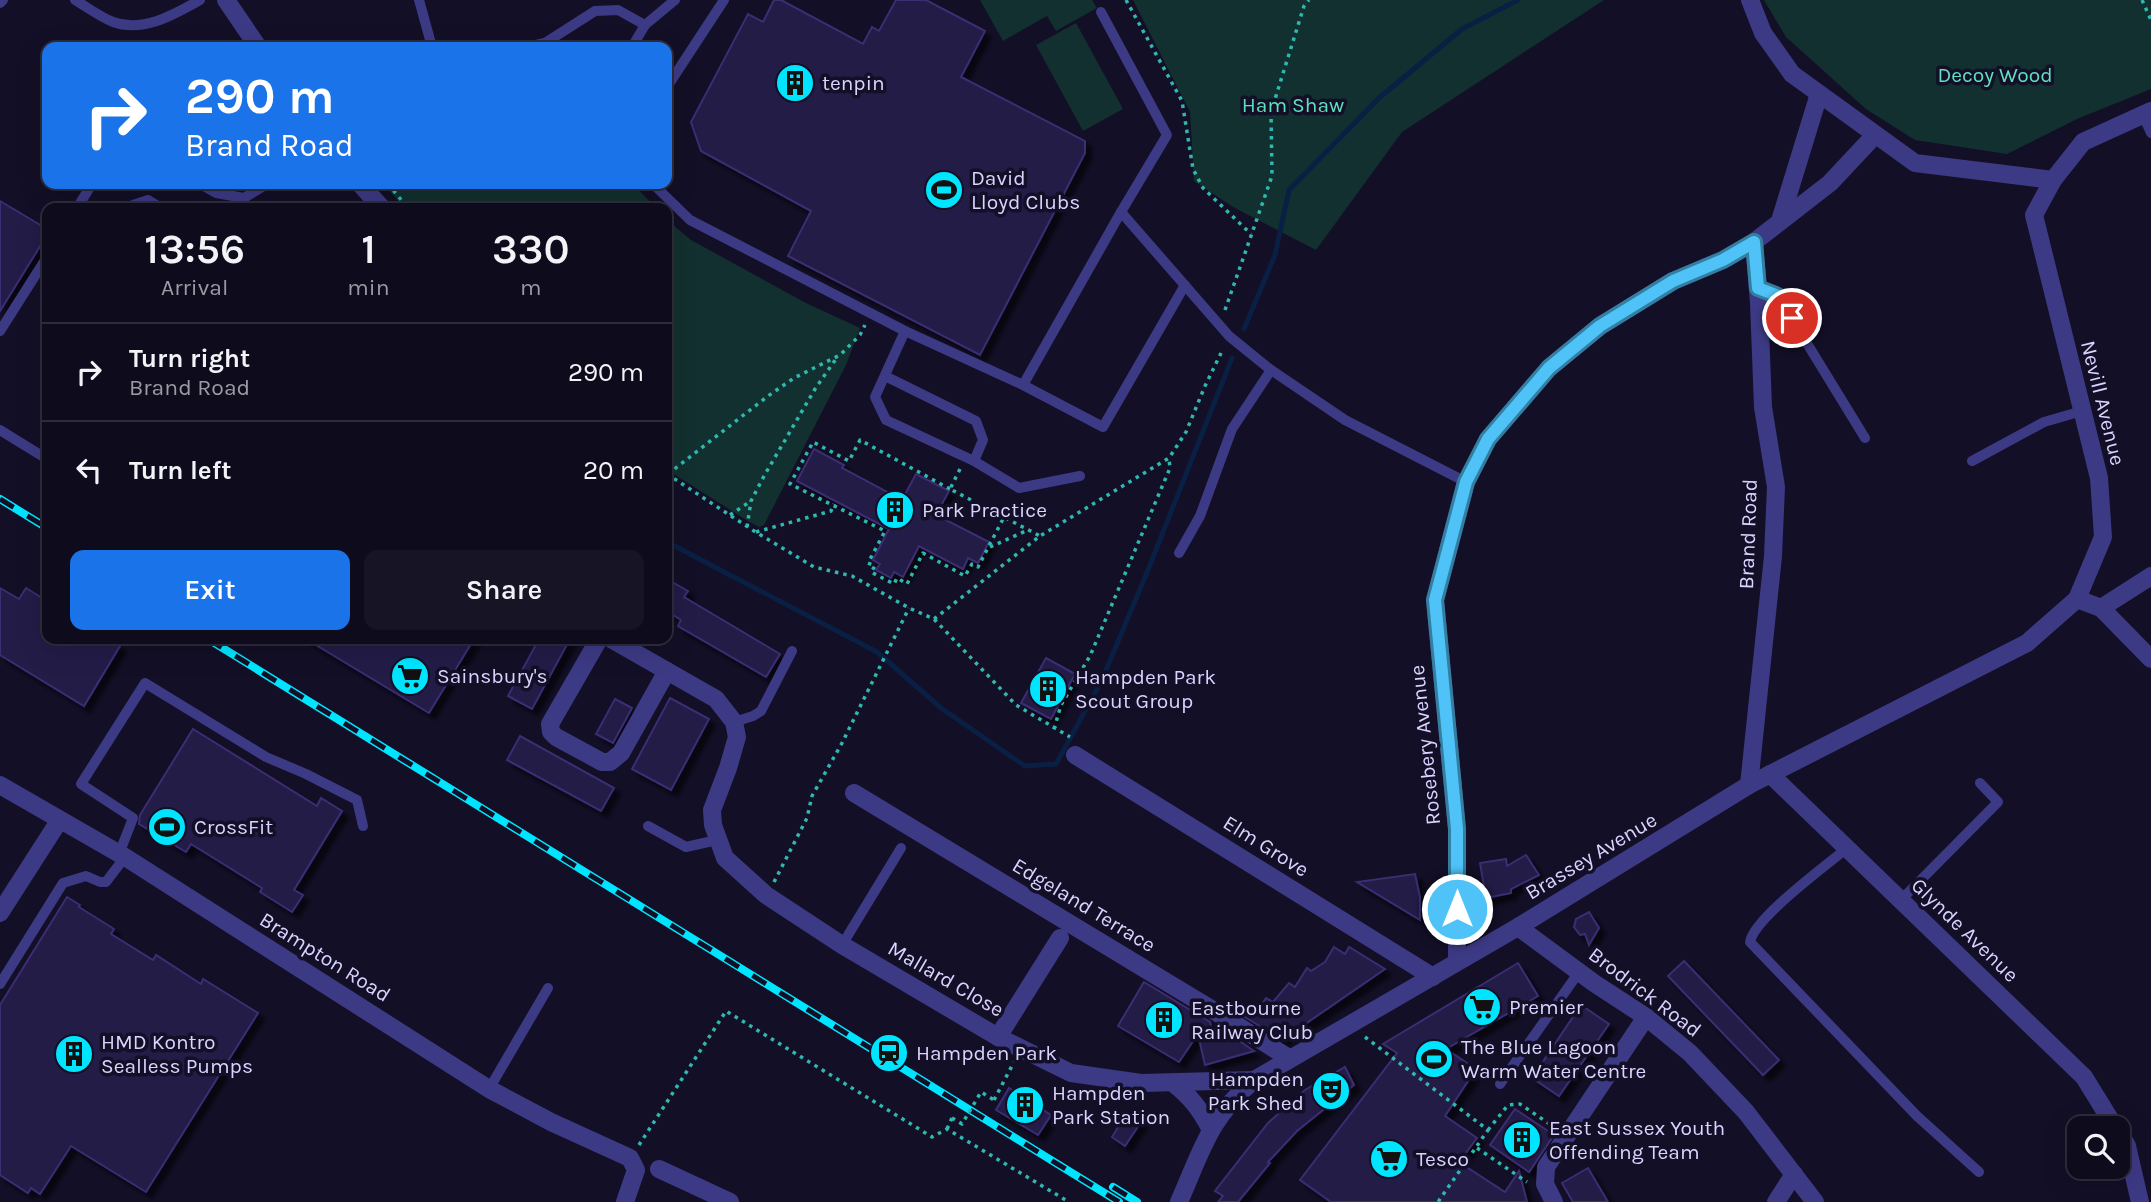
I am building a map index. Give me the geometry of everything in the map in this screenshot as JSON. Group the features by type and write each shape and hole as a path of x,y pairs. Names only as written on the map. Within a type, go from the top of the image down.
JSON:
{"street":[{"path":"226,0 255,42"},
{"path":"1750,0 1763,33 1791,74 1916,163 2053,180 2083,142 2147,113"},
{"path":"1780,221 1819,94"},
{"name":"Rosebery Avenue","path":"1457,962 1457,829 1435,600 1466,482 1488,439 1549,368 1600,326 1663,287 1723,260 1754,242 1829,183 1875,135"},
{"name":"Nevill Avenue","path":"2053,180 2034,215 2099,478 2103,537 2077,599"},
{"path":"365,189 377,203"},
{"name":"Brand Road","path":"1749,785 1773,556 1776,487 1763,407 1754,242"},
{"path":"2101,608 2151,576"},
{"path":"2077,599 2101,608 2151,659"},
{"name":"Brassey Avenue","path":"1180,1202 1210,1128 1238,1094 1254,1080 1518,927 1749,785 2027,643 2077,599"},
{"path":"596,644 550,724 551,732 556,737 602,762 610,762 621,753 667,671"},
{"path":"620,644 716,699 727,709 734,722"},
{"name":"Mallard Close","path":"734,722 737,737 735,750 712,810 717,840 725,858 766,895 842,945 998,1037 1060,938"},
{"name":"Elm Grove","path":"1075,755 1433,976"},
{"name":"Glynde Avenue","path":"1770,774 2084,1077 2108,1116"},
{"name":"Brampton Road","path":"0,785 122,855 489,1089 633,1164"},
{"name":"Edgeland Terrace","path":"853,793 1289,1058"},
{"path":"0,913 60,821"},
{"name":"Brodrick Road","path":"1518,927 1646,1017 1690,1053 1745,1112 1815,1202"},
{"path":"1554,1202 1545,1184 1546,1167 1646,1017"},
{"path":"998,1037 1071,1073 1141,1083 1254,1080"},
{"path":"1172,1083 1188,1094 1201,1110 1210,1128"},
{"name":"Glynde Avenue","path":"2130,1159 2140,1202"},
{"path":"625,1202 633,1164"},
{"path":"659,1169 730,1202"},
{"path":"1776,1202 1794,1174"}],"lane":[{"path":"75,0 114,22 140,26 176,14 200,0"},
{"path":"419,0 431,42"},
{"path":"635,42 645,25 675,0"},
{"path":"672,79 724,0"},
{"path":"551,42 595,11 618,10 645,25"},
{"path":"1023,385 1167,135 1101,12"},
{"path":"2147,113 2151,133"},
{"path":"210,189 216,193 244,198 259,189"},
{"path":"658,189 690,220 905,331 1023,385 1102,427 1185,285"},
{"path":"1121,212 1226,332 1271,369 1345,420 1466,482"},
{"path":"0,331 42,265"},
{"path":"1758,288 1778,296 1865,438"},
{"path":"905,331 875,397 886,420 970,459 1019,488 1080,476"},
{"path":"1179,553 1200,516 1232,429 1271,369"},
{"path":"885,376 976,421 983,440 970,459"},
{"path":"1972,461 2044,422 2082,411"},
{"path":"0,430 42,456"},
{"path":"734,722 761,711 792,651"},
{"path":"0,984 63,883 86,876 106,882 122,855 133,818 81,784 145,684 266,757 357,800 363,826"},
{"path":"1901,900 1998,802 1980,783"},
{"path":"648,826 686,848 717,840"},
{"path":"842,945 901,848"},
{"path":"1847,848 1782,902 1751,933 1750,942 1917,1116 1979,1172"},
{"path":"1500,1084 1579,972"},
{"path":"489,1089 548,988"},
{"path":"633,1164 659,1169"}],"path":[{"path":"1126,0 1182,101 1193,169 1203,188 1251,234"},
{"path":"934,619 1040,536 1169,458 1186,432 1226,332 1222,318 1272,176 1271,112 1304,6 1309,0"},
{"path":"2142,0 2151,20"},
{"path":"392,189 404,203"},
{"path":"747,527 751,501 815,389 839,355 860,335 871,313"},
{"path":"672,470 794,378 839,355"},
{"path":"1004,517 978,568 972,564 965,576 923,553 907,583 897,578 894,584 871,572 875,566 869,563 885,531 790,484 813,442 849,461 860,440 1040,536"},
{"path":"1054,729 1061,705 1090,656 1170,468 1169,458"},
{"path":"950,489 970,459"},
{"path":"672,477 814,567 852,576 934,619 1016,705 1059,732"},
{"path":"729,515 751,501"},
{"path":"756,532 831,511 834,504"},
{"path":"989,548 1028,530"},
{"path":"766,895 789,857 807,818 812,796 842,743 909,608"},
{"path":"633,1164 726,1011 932,1138 947,1129 952,1118 962,1124 981,1092 994,1100 1021,1048"},
{"path":"1348,1024 1488,1130"},
{"path":"1437,1202 1508,1105 1520,1104 1567,1135"},
{"path":"947,1129 1069,1202"},
{"path":"1477,1147 1530,1184 1545,1184"}],"green space":[{"path":"980,0 1092,0 1097,8 1056,31 1047,16 1003,41"},
{"name":"Ham Shaw","path":"1133,0 1604,0 1402,132 1316,250 1233,207 1194,181 1190,112"},
{"name":"Decoy Wood","path":"1764,0 2151,0 2151,89 2077,119 2007,154 1915,140 1866,109 1786,37"},
{"path":"1076,23 1123,109 1083,131 1036,45"},
{"path":"388,189 638,189 651,203 400,203"},
{"path":"672,224 691,240 806,303 860,328 846,365 764,525 759,527 672,473"}],"building":[{"name":"David Lloyd Clubs","path":"774,0 781,0 863,44 872,27 879,31 896,0 926,0 985,31 961,77 1085,141 1085,153 980,355 788,256 811,211 701,151 691,122 748,14 763,22"},
{"path":"0,201 42,226 42,243 0,311"},
{"name":"Park Practice","path":"814,449 844,465 842,468 902,500 916,474 949,491 936,515 989,542 978,563 968,558 963,569 919,546 903,577 894,572 891,578 876,570 880,564 873,560 889,529 797,481"},
{"path":"672,582 688,591 684,597 780,654 766,677 678,626 681,620 672,614"},
{"path":"0,588 19,599 26,588 42,598 42,644 120,646 84,706 0,655"},
{"name":"Sainsbury's","path":"314,644 471,644 429,713"},
{"path":"536,644 567,644 532,709 508,696"},
{"name":"Hampden Park Scout Group","path":"1046,658 1075,674 1051,719 1021,703"},
{"path":"670,698 709,719 671,790 632,769"},
{"path":"615,699 632,708 613,743 596,734"},
{"path":"193,729 317,806 321,798 342,811 294,890 303,895 292,912 260,892 262,888 191,844 186,852 139,824 140,815"},
{"path":"520,736 614,788 601,811 507,760"},
{"path":"1526,855 1539,875 1511,889 1511,893 1486,898 1480,863 1506,859 1507,866"},
{"path":"1415,874 1420,897 1420,920 1357,882"},
{"path":"67,897 114,929 111,934 153,960 156,955 201,984 203,979 258,1013 146,1192 71,1146 40,1194 31,1188 28,1193 0,1175 0,1005"},
{"path":"1589,912 1599,928 1589,945 1585,934 1580,935 1574,927 1576,919"},
{"path":"1334,947 1345,954 1349,947 1385,969 1282,1040 1245,1017 1251,1008 1257,1011 1266,998 1273,1002 1289,983 1295,987 1307,968 1311,971 1325,962"},
{"path":"1684,961 1779,1060 1763,1075 1668,976"},
{"path":"1518,963 1538,996 1446,1049 1476,1069 1445,1116 1477,1138 1459,1162 1505,1192 1519,1171 1527,1202 1331,1202 1300,1180 1397,1053 1383,1044"},
{"name":"Eastbourne Railway Club","path":"1144,982 1210,1022 1214,1039 1231,1035 1254,1051 1205,1065 1198,1034 1179,1062 1118,1026"},
{"path":"1581,1005 1609,1024 1559,1096 1532,1078"},
{"path":"1345,1067 1354,1085 1297,1131 1268,1162 1270,1163 1238,1202 1218,1202 1223,1196 1215,1191 1268,1123 1305,1090"},
{"path":"1009,1088 1051,1115 1038,1135 996,1110"},
{"name":"East Sussex Youth Offending Team","path":"1515,1109 1554,1135 1529,1172 1490,1145"},
{"path":"1127,1113 1141,1122 1125,1146 1112,1137"},
{"path":"1588,1168 1608,1202 1573,1202 1562,1183"}],"waterway":[{"path":"1244,329 1275,255 1289,190 1379,98 1462,29 1518,0"},
{"path":"672,545 877,652 941,708 1025,766 1056,764 1101,682 1232,358"}],"railway":[{"path":"0,499 42,525"},
{"path":"216,644 1119,1202"},
{"path":"1113,1187 1137,1202"}],"place":[{"name":"tenpin","path":"795,83"},
{"name":"David Lloyd Clubs","path":"944,190"},
{"name":"Park Practice","path":"895,510"},
{"name":"Sainsbury's","path":"410,676"},
{"name":"Hampden Park Scout Group","path":"1048,689"},
{"name":"CrossFit","path":"167,827"},
{"name":"Premier","path":"1482,1007"},
{"name":"Eastbourne Railway Club","path":"1164,1020"},
{"name":"Hampden Park","path":"889,1053"},
{"name":"HMD Kontro Sealless Pumps","path":"74,1054"},
{"name":"The Blue Lagoon Warm Water Centre","path":"1434,1059"},
{"name":"Hampden Park Shed","path":"1331,1091"},
{"name":"Hampden Park Station","path":"1025,1105"},
{"name":"East Sussex Youth Offending Team","path":"1522,1140"},
{"name":"Tesco","path":"1389,1159"}],"route":[{"path":"1457,909 1457,829 1441,687 1435,600 1466,482 1488,439 1549,368 1600,326 1673,281 1723,260 1754,242 1758,288 1778,296 1792,318"}]}
